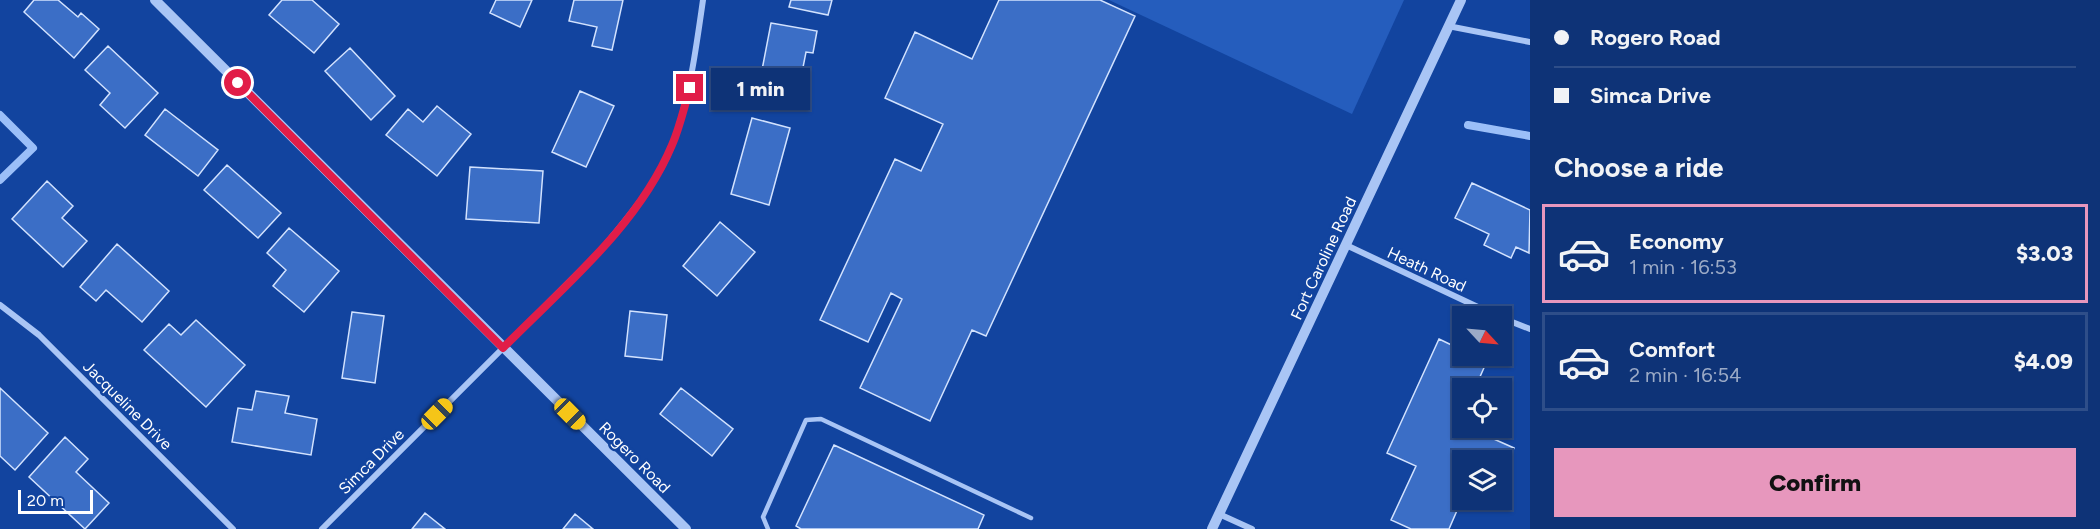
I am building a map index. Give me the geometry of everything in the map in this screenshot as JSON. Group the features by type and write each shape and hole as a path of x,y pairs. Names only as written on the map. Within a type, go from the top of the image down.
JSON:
{"street":[{"name":"Rogero Road","path":"155,0 686,529"},
{"name":"Simca Drive","path":"322,529 602,249 630,215 654,180 672,144 690,88 703,0"},
{"name":"Fort Caroline Road","path":"1212,529 1461,0"},
{"path":"1448,26 1530,42"},
{"name":"Heath Road","path":"1346,245 1476,306"},
{"name":"Jacqueline Drive","path":"0,305 39,335 233,529"},
{"path":"1512,322 1530,329"},
{"path":"1219,514 1252,529"}],"lane":[{"path":"768,529 763,517 806,420 821,419 1032,518"}],"shaded area":[{"path":"1109,0 1404,0 1352,114"}],"building":[{"path":"34,0 58,0 78,17 81,13 99,29 74,58 24,12"},
{"path":"282,0 312,0 339,24 314,53 269,15"},
{"path":"496,0 532,0 520,27 490,13"},
{"path":"574,0 623,0 612,50 592,46 597,27 569,21"},
{"path":"791,0 832,0 828,15 789,7"},
{"path":"999,0 1100,0 1135,16 986,336 972,330 930,421 860,388 902,299 891,293 868,342 820,320 895,159 921,171 943,124 885,98 915,32 972,59"},
{"path":"771,23 817,31 813,53 806,52 796,103 757,96"},
{"path":"108,46 158,93 125,128 100,105 110,93 85,70"},
{"path":"350,48 395,96 371,120 325,71"},
{"path":"580,91 614,106 586,167 552,152"},
{"path":"437,106 471,134 437,176 386,135 408,109 423,122"},
{"path":"165,109 218,150 198,176 145,135"},
{"path":"752,118 790,128 769,205 731,194"},
{"path":"227,165 281,213 258,238 204,190"},
{"path":"470,167 543,171 539,223 466,219"},
{"path":"47,181 73,206 62,218 87,241 63,267 12,219"},
{"path":"1472,183 1530,210 1529,253 1516,247 1511,258 1484,245 1489,234 1455,218"},
{"path":"720,222 755,252 717,296 683,266"},
{"path":"289,228 339,271 304,312 273,286 286,270 267,253"},
{"path":"117,244 169,291 142,322 106,290 96,301 80,287"},
{"path":"630,311 667,315 662,360 625,356"},
{"path":"352,312 384,316 375,383 342,378"},
{"path":"196,320 245,365 206,407 144,350 169,324 181,335"},
{"path":"1439,339 1452,345 1452,366 1485,366 1479,378 1452,378 1452,438 1492,438 1514,448 1512,453 1512,450 1452,450 1452,510 1457,510 1449,529 1411,529 1391,520 1416,466 1387,453"},
{"path":"0,388 48,433 15,470 0,456"},
{"path":"681,388 733,429 712,456 660,414"},
{"path":"256,391 289,396 285,413 317,419 311,455 232,442 238,408 252,410"},
{"path":"65,437 88,459 76,472 109,503 85,529 29,477"},
{"path":"834,445 984,515 978,529 801,529 796,526"},
{"path":"425,513 445,529 412,529"},
{"path":"575,514 593,529 563,529"}],"waterway":[{"path":"0,115 33,148 0,180"},
{"path":"1468,125 1530,136"}],"route":[{"path":"238,83 503,348 602,249 630,215 654,180 672,144 690,88"}]}
